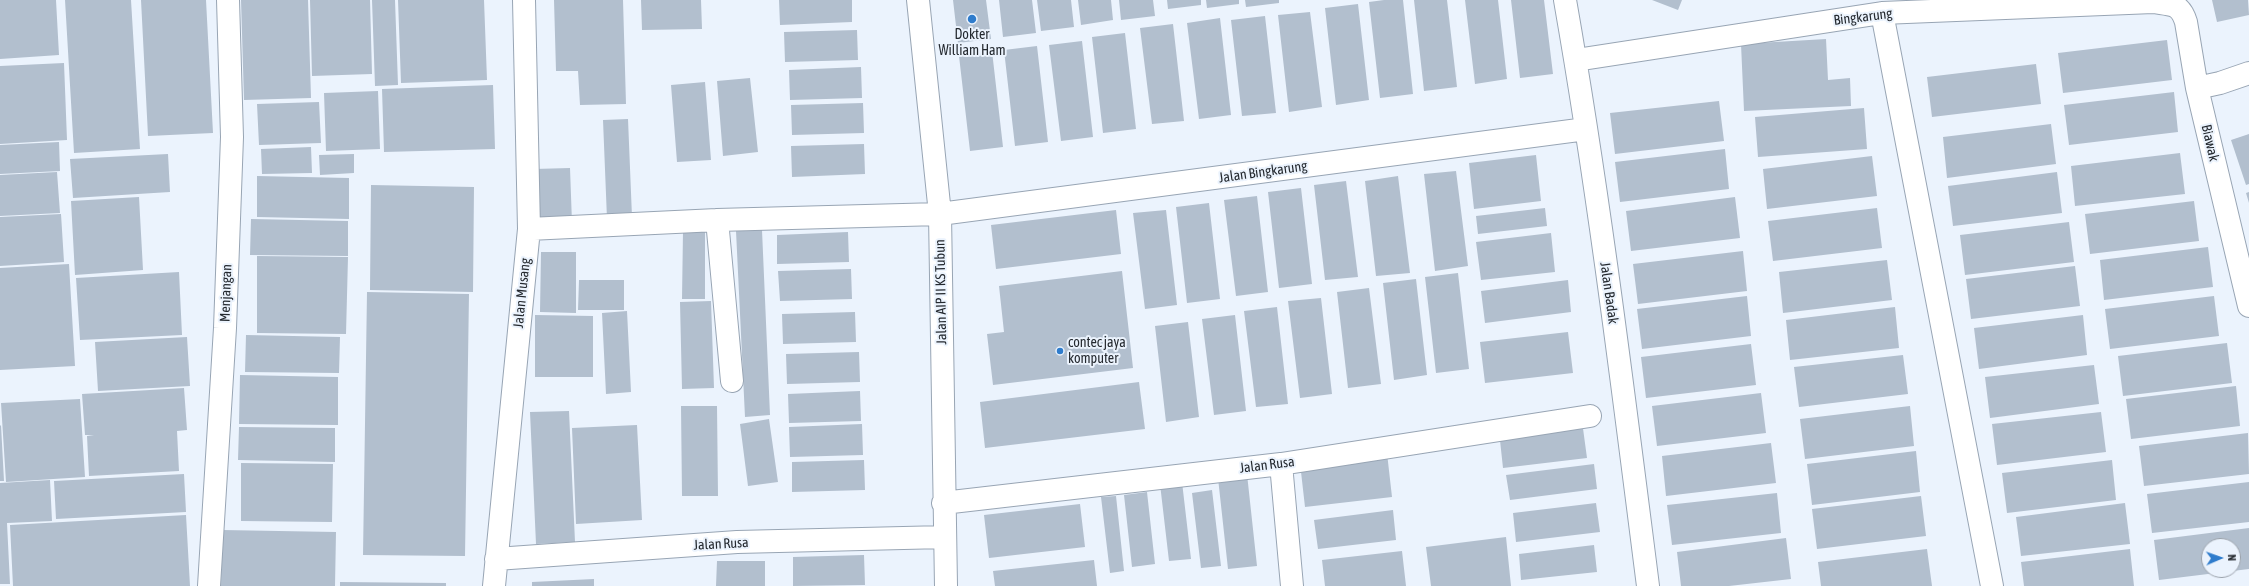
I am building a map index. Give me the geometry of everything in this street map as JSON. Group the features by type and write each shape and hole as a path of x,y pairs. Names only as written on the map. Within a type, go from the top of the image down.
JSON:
{"street":[{"name":"Menjangan","path":"209,586 224,336 232,137 228,0"},
{"name":"Jalan Musang","path":"494,586 529,230 524,0"},
{"name":"Jalan AIP II KS Tubun","path":"918,0 940,214 943,503 946,586"},
{"name":"Jalan Badak","path":"1565,0 1576,60 1626,410 1648,586"},
{"name":"Bingkarung","path":"1576,60 1882,13 2153,1"},
{"name":"Biawak","path":"2153,1 2178,6 2183,12 2198,88 2249,306"},
{"path":"1882,13 1992,586"},
{"path":"2198,88 2220,83 2249,73"},
{"name":"Jalan Bingkarung","path":"529,230 717,220 940,214 1586,129"},
{"path":"717,220 732,381"},
{"name":"Jalan Rusa","path":"943,503 1281,464 1590,416"},
{"path":"1281,464 1292,586"},
{"name":"Jalan Rusa","path":"496,559 737,542 945,537"}],"building":[{"path":"0,0 56,0 59,55 0,59"},
{"path":"65,0 131,0 140,149 74,153"},
{"path":"141,0 206,0 213,133 148,136"},
{"path":"241,0 308,0 311,98 244,100"},
{"path":"310,0 370,0 372,74 312,76"},
{"path":"372,0 395,0 398,85 375,86"},
{"path":"398,0 484,0 487,80 401,83"},
{"path":"554,0 623,0 626,104 580,105 578,71 556,71"},
{"path":"641,0 701,0 702,29 642,30"},
{"path":"779,0 852,0 852,22 780,25"},
{"name":"Dokter William Ham","path":"953,0 986,0 991,39 958,43"},
{"path":"999,0 1032,0 1036,33 1003,37"},
{"path":"1037,0 1071,0 1074,27 1041,31"},
{"path":"1078,0 1111,0 1113,20 1081,25"},
{"path":"1119,0 1153,0 1155,16 1121,20"},
{"path":"1167,0 1201,0 1201,5 1168,9"},
{"path":"1206,0 1239,0 1239,4 1207,8"},
{"path":"1245,0 1279,0 1279,3 1246,7"},
{"path":"1403,0 1413,94 1380,98 1369,2"},
{"path":"1414,0 1447,0 1457,87 1424,91"},
{"path":"1465,0 1498,0 1507,79 1475,84"},
{"path":"1511,0 1544,0 1553,74 1520,78"},
{"path":"1652,0 1682,0 1678,10"},
{"path":"2212,0 2248,0 2249,15 2217,22"},
{"path":"1358,4 1369,100 1336,105 1325,8"},
{"path":"1310,12 1322,107 1289,112 1278,15"},
{"path":"1265,16 1276,113 1242,116 1231,20"},
{"path":"1220,18 1231,115 1199,119 1187,23"},
{"path":"1173,24 1184,121 1152,124 1140,28"},
{"path":"857,30 858,60 785,62 784,32"},
{"path":"1125,33 1136,129 1103,133 1092,37"},
{"path":"1826,39 1828,80 1850,78 1851,106 1744,111 1741,44"},
{"path":"2167,40 2172,80 2063,93 2058,53"},
{"path":"1082,41 1093,137 1061,141 1049,45"},
{"path":"1037,46 1048,142 1015,146 1004,50"},
{"path":"992,51 1003,147 970,151 959,56"},
{"path":"64,63 67,140 0,144 0,66"},
{"path":"2036,64 2041,104 1932,117 1927,77"},
{"path":"861,67 862,98 790,100 789,70"},
{"path":"750,78 758,152 723,156 717,81"},
{"path":"705,82 711,160 677,162 671,85"},
{"path":"493,85 495,149 384,152 382,89"},
{"path":"378,91 380,149 326,151 324,93"},
{"path":"2174,92 2178,132 2069,145 2064,105"},
{"path":"1719,101 1724,141 1615,154 1610,113"},
{"path":"319,102 321,143 259,145 257,104"},
{"path":"863,103 864,133 792,135 791,105"},
{"path":"1864,108 1867,149 1758,157 1755,117"},
{"path":"628,119 632,217 607,219 603,120"},
{"path":"2051,124 2056,164 1947,178 1943,137"},
{"path":"2249,134 2249,184 2246,185 2231,140"},
{"path":"59,142 60,171 0,174 0,145"},
{"path":"864,144 865,174 792,177 791,146"},
{"path":"311,147 312,173 262,174 261,149"},
{"path":"1725,149 1729,189 1620,202 1615,162"},
{"path":"2180,153 2185,194 2075,206 2071,166"},
{"path":"168,154 170,192 73,198 70,159"},
{"path":"354,154 354,173 320,175 319,155"},
{"path":"1536,155 1541,201 1474,209 1469,163"},
{"path":"1872,156 1877,196 1767,209 1763,169"},
{"path":"570,168 572,223 536,224 534,169"},
{"path":"1456,171 1468,266 1435,271 1424,174"},
{"path":"57,172 60,213 0,216 0,175"},
{"path":"2057,172 2062,213 1953,226 1948,186"},
{"path":"257,176 349,178 349,219 257,217"},
{"path":"1398,176 1410,273 1376,276 1365,181"},
{"path":"1346,181 1358,277 1325,280 1314,185"},
{"path":"371,185 474,187 473,292 370,290"},
{"path":"1301,188 1312,284 1279,288 1268,192"},
{"path":"2249,192 2249,203 2246,193"},
{"path":"1257,196 1268,292 1236,296 1224,200"},
{"path":"139,197 143,270 75,275 71,201"},
{"path":"1735,197 1740,238 1631,251 1626,211"},
{"path":"2194,201 2199,241 2090,254 2085,214"},
{"path":"1209,203 1220,299 1187,303 1176,207"},
{"path":"1545,208 1547,226 1478,234 1476,216"},
{"path":"1877,208 1882,248 1773,261 1768,221"},
{"path":"1116,210 1121,254 996,269 991,225"},
{"path":"1166,210 1177,305 1145,309 1133,213"},
{"path":"61,214 64,262 0,266 0,217"},
{"path":"251,219 348,221 348,256 250,255"},
{"path":"2069,222 2074,262 1965,275 1960,235"},
{"path":"762,230 770,415 745,417 736,231"},
{"path":"683,231 705,231 705,299 682,299"},
{"path":"848,232 849,262 777,264 777,235"},
{"path":"1551,233 1555,272 1481,280 1476,242"},
{"path":"2208,247 2213,287 2104,300 2100,260"},
{"path":"1743,251 1747,291 1638,304 1633,264"},
{"path":"541,252 576,252 576,313 540,312"},
{"path":"257,256 348,257 346,334 257,333"},
{"path":"1887,260 1892,300 1783,313 1779,272"},
{"path":"69,264 75,366 0,370 0,268"},
{"path":"2075,266 2080,306 1971,319 1966,279"},
{"path":"851,269 852,299 780,301 778,271"},
{"path":"1122,271 1133,368 993,385 987,334 1004,332 999,286"},
{"path":"179,272 182,335 80,340 76,278"},
{"path":"1458,273 1469,369 1436,373 1425,277"},
{"path":"1416,279 1427,375 1394,380 1383,283"},
{"path":"579,280 624,280 624,310 578,310"},
{"path":"1568,280 1571,312 1485,323 1481,291"},
{"path":"1369,288 1381,384 1348,388 1337,292"},
{"path":"367,292 469,294 465,556 363,555"},
{"path":"1747,296 1751,336 1642,349 1637,309"},
{"path":"2214,296 2219,336 2110,349 2105,309"},
{"path":"1321,298 1332,394 1300,398 1288,301"},
{"path":"711,301 714,388 682,389 680,302"},
{"path":"1277,307 1288,404 1256,407 1244,311"},
{"path":"1895,307 1899,348 1790,360 1786,320"},
{"path":"627,311 631,392 606,394 602,313"},
{"path":"855,312 856,342 783,344 782,314"},
{"path":"535,315 593,316 593,377 535,377"},
{"path":"1235,315 1246,411 1214,415 1202,319"},
{"path":"2083,315 2087,355 1979,369 1974,328"},
{"path":"1188,322 1199,417 1166,422 1155,326"},
{"path":"1568,332 1573,373 1485,383 1480,342"},
{"path":"246,335 340,337 339,373 245,372"},
{"path":"187,337 190,386 98,391 95,342"},
{"path":"2227,343 2232,383 2123,396 2118,356"},
{"path":"1751,344 1756,385 1646,398 1641,357"},
{"path":"859,352 860,382 787,384 786,354"},
{"path":"1903,355 1908,394 1799,407 1794,367"},
{"path":"2094,365 2099,404 1990,418 1985,377"},
{"path":"240,375 338,377 338,425 239,424"},
{"path":"1139,382 1145,429 985,448 980,402"},
{"path":"2236,386 2240,426 2131,439 2126,399"},
{"path":"184,388 187,430 177,431 179,471 89,476 87,436 94,435 85,435 82,394"},
{"path":"860,391 861,421 789,423 788,394"},
{"path":"1761,393 1766,433 1657,446 1652,406"},
{"path":"80,399 85,477 6,482 1,403"},
{"path":"681,406 717,406 718,496 682,496"},
{"path":"1910,406 1914,446 1805,459 1800,419"},
{"path":"569,411 575,542 536,544 530,412"},
{"path":"2101,412 2106,452 1997,465 1992,424"},
{"path":"769,419 778,482 748,486 740,424"},
{"path":"1582,421 1587,458 1503,468 1499,431"},
{"path":"862,424 863,455 790,457 789,427"},
{"path":"1,425 4,481 0,481"},
{"path":"637,425 642,520 576,524 572,428"},
{"path":"239,427 335,428 335,462 238,460"},
{"path":"2248,433 2249,474 2144,486 2139,446"},
{"path":"1771,443 1776,483 1666,496 1662,456"},
{"path":"1916,451 1920,492 1812,505 1807,464"},
{"path":"1387,453 1392,497 1305,507 1300,463"},
{"path":"864,460 865,490 792,492 792,462"},
{"path":"2112,460 2116,500 2007,513 2002,473"},
{"path":"241,463 333,464 332,522 241,521"},
{"path":"1594,464 1597,489 1510,500 1506,475"},
{"path":"184,474 186,512 56,519 54,481"},
{"path":"1247,474 1257,566 1228,569 1218,478"},
{"path":"50,480 52,521 7,523 10,584 0,584 0,483"},
{"path":"1182,482 1191,559 1169,561 1160,484"},
{"path":"2249,482 2249,522 2152,533 2147,494"},
{"path":"1212,490 1221,566 1201,568 1192,493"},
{"path":"1147,492 1155,564 1132,567 1124,495"},
{"path":"1777,493 1781,533 1672,545 1667,505"},
{"path":"1116,496 1124,571 1110,573 1101,497"},
{"path":"1921,496 1926,536 1817,549 1812,509"},
{"path":"1596,503 1600,532 1516,542 1513,513"},
{"path":"2125,503 2130,544 2021,556 2016,517"},
{"path":"1080,504 1085,547 989,558 984,515"},
{"path":"1393,510 1396,540 1318,549 1314,520"},
{"path":"186,515 190,586 13,586 10,525"},
{"path":"2249,528 2249,569 2241,570 2241,538 2201,538 2201,575 2159,580 2154,540"},
{"path":"222,530 336,532 335,586 221,586"},
{"path":"1506,537 1511,586 1431,586 1426,547"},
{"path":"1786,538 1791,579 1729,586 1681,586 1677,552"},
{"path":"1594,545 1597,572 1521,580 1519,554"},
{"path":"1927,549 1932,586 1821,586 1818,562"},
{"path":"2130,549 2134,586 2024,586 2021,562"},
{"path":"1402,551 1406,586 1325,586 1322,560"},
{"path":"864,555 865,585 793,586 793,557"},
{"path":"1094,560 1097,586 995,586 993,571"},
{"path":"717,561 765,561 765,586 716,586"},
{"path":"594,579 594,586 532,586 532,582"},
{"path":"340,582 446,583 446,586 340,586"}],"place":[{"name":"Dokter William Ham","path":"972,19"},
{"name":"contec jaya komputer","path":"1060,351"}]}
